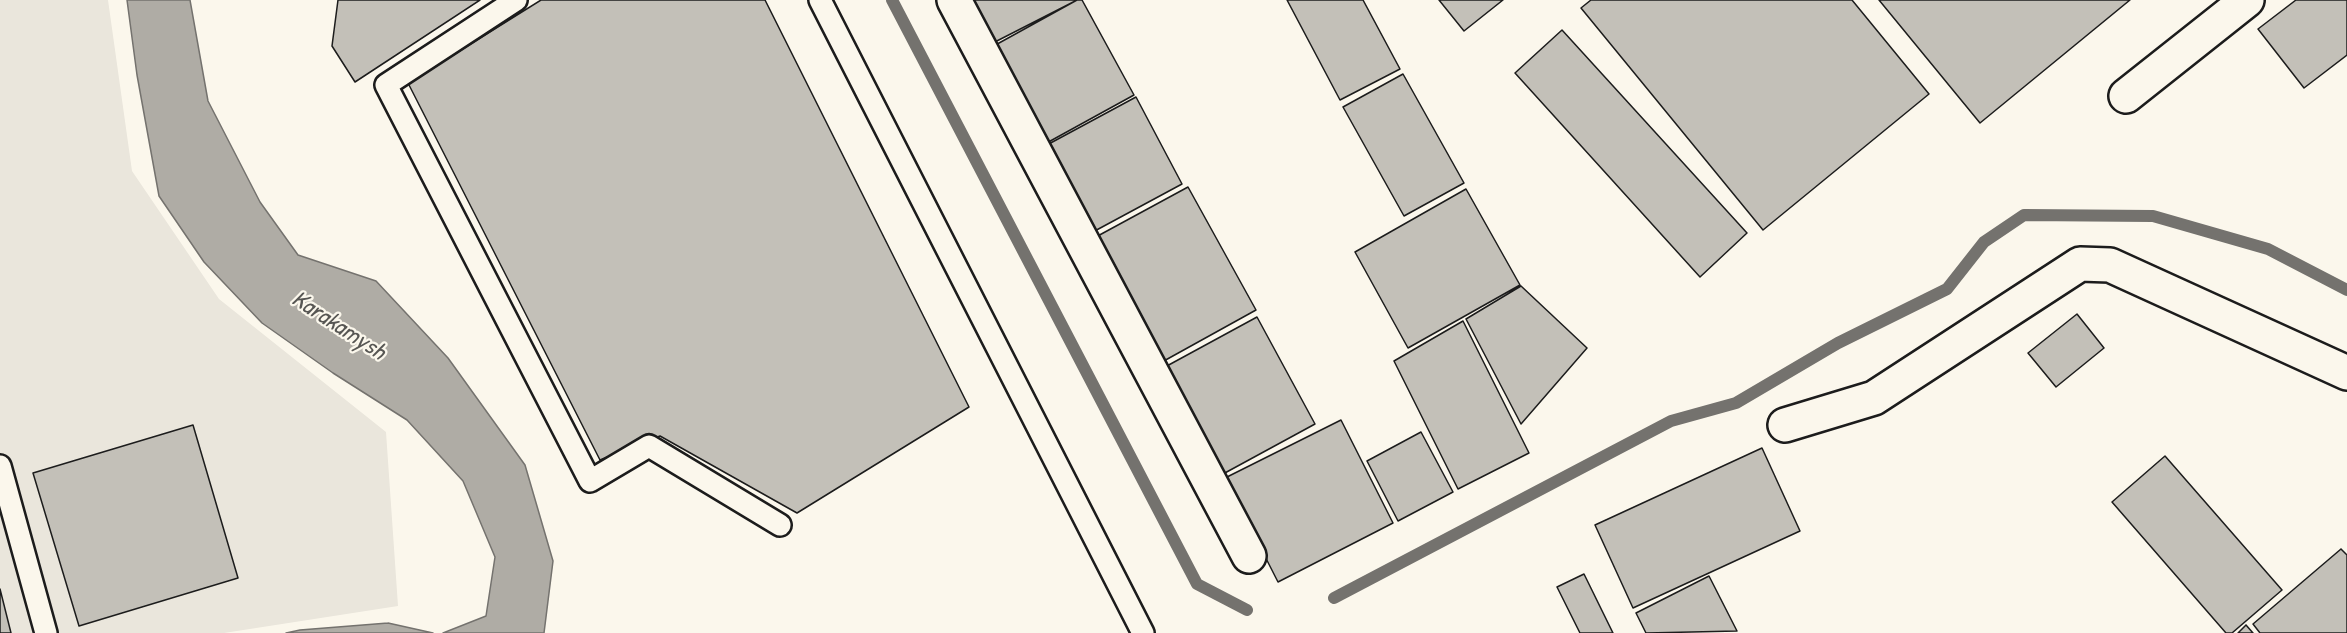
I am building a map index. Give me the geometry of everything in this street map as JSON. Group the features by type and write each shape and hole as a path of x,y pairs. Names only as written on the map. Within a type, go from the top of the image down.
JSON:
{"street":[{"path":"954,0 1249,556"},
{"path":"2126,96 2247,0"},
{"path":"1785,425 1874,398 2079,264 2110,265 2347,373"}],"lane":[{"path":"516,0 386,85 590,481 648,446 780,525"},
{"path":"820,0 1143,633"},
{"path":"0,466 46,633"}],"shaded area":[{"path":"0,0 108,0 132,171 219,299 386,432 398,606 224,633 0,633"}],"water":[{"name":"Karakamysh","path":"127,0 190,0 208,101 260,202 298,255 376,281 448,358 525,465 553,561 544,633 443,633 486,616 495,557 463,481 407,420 333,373 262,323 204,262 159,196 137,75"},
{"path":"388,623 433,633 286,633 300,630"}],"building":[{"path":"338,0 480,0 355,82 332,46"},
{"path":"541,0 765,0 969,407 797,513 660,436 600,460 408,83"},
{"path":"966,0 1077,0 989,45"},
{"path":"1077,0 1082,0 1134,95 1043,145 990,48"},
{"path":"1287,0 1363,0 1400,69 1340,100"},
{"path":"1439,0 1503,0 1464,31"},
{"path":"1591,0 1852,0 1929,94 1763,230 1581,8"},
{"path":"1879,0 2130,0 1980,123"},
{"path":"2296,0 2347,0 2347,55 2304,88 2258,29"},
{"path":"1562,30 1747,233 1700,277 1515,73"},
{"path":"1403,74 1464,183 1404,216 1343,107"},
{"path":"1136,97 1182,184 1091,233 1045,146"},
{"path":"1188,187 1256,310 1162,362 1094,238"},
{"path":"1466,189 1520,285 1408,348 1355,252"},
{"path":"1521,286 1587,348 1521,424 1466,319"},
{"path":"2077,314 2104,348 2056,387 2028,353"},
{"path":"1257,317 1315,424 1223,474 1165,367"},
{"path":"1463,321 1529,453 1458,489 1394,361"},
{"path":"1341,420 1393,523 1278,582 1225,478"},
{"path":"193,425 238,578 79,626 33,473"},
{"path":"1421,432 1453,492 1398,521 1367,461"},
{"path":"1762,448 1800,531 1633,608 1595,525"},
{"path":"2165,456 2282,590 2232,633 2226,633 2112,502"},
{"path":"2341,549 2347,555 2347,633 2260,633 2253,624"},
{"path":"1584,574 1613,633 1580,633 1557,587"},
{"path":"1709,576 1737,631 1646,633 1636,613"},
{"path":"0,589 11,633 0,633"},
{"path":"2246,625 2253,633 2238,633"}],"waterway":[{"path":"892,0 1197,584 1247,610"},
{"path":"1334,598 1671,421 1736,403 1838,343 1947,289 1984,242 2024,215 2153,216 2268,249 2347,290"}]}
